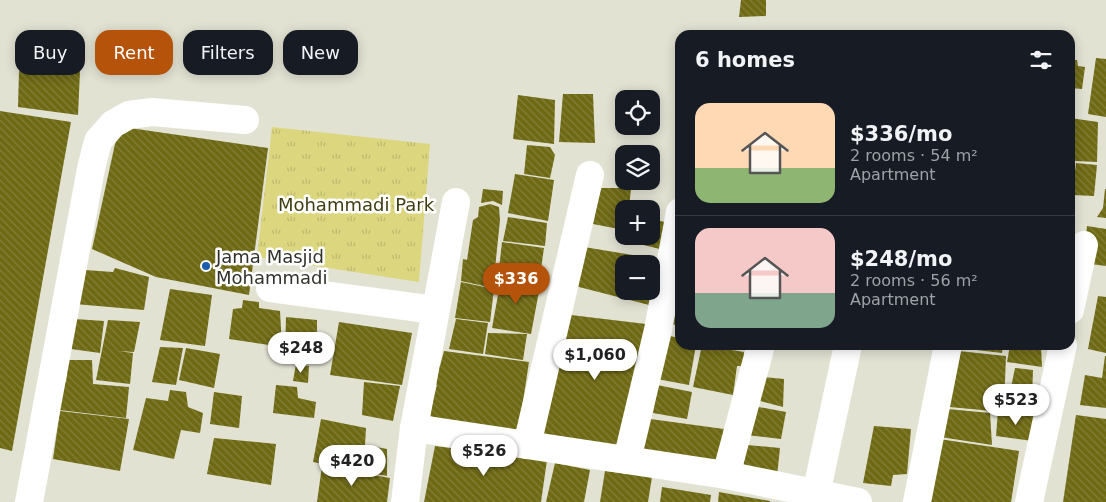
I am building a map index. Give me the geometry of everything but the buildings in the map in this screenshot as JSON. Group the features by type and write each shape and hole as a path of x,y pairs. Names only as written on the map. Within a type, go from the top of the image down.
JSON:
{"street":[{"path":"29,502 89,179 98,141 113,124 129,116 152,112 244,120"},
{"path":"527,446 590,175"},
{"path":"405,502 414,428 456,202"},
{"path":"627,460 658,330 675,239"},
{"path":"1075,286 1084,244"},
{"path":"270,288 435,310"},
{"path":"726,475 760,350"},
{"path":"816,494 847,350"},
{"path":"917,502 947,350"},
{"path":"1029,502 1061,350"},
{"path":"414,428 726,475 858,502"}],"green space":[{"name":"Mohammadi Park","path":"272,127 430,144 419,282 257,257"}],"place":[{"name":"Jama Masjid Mohammadi","path":"206,266"}]}
